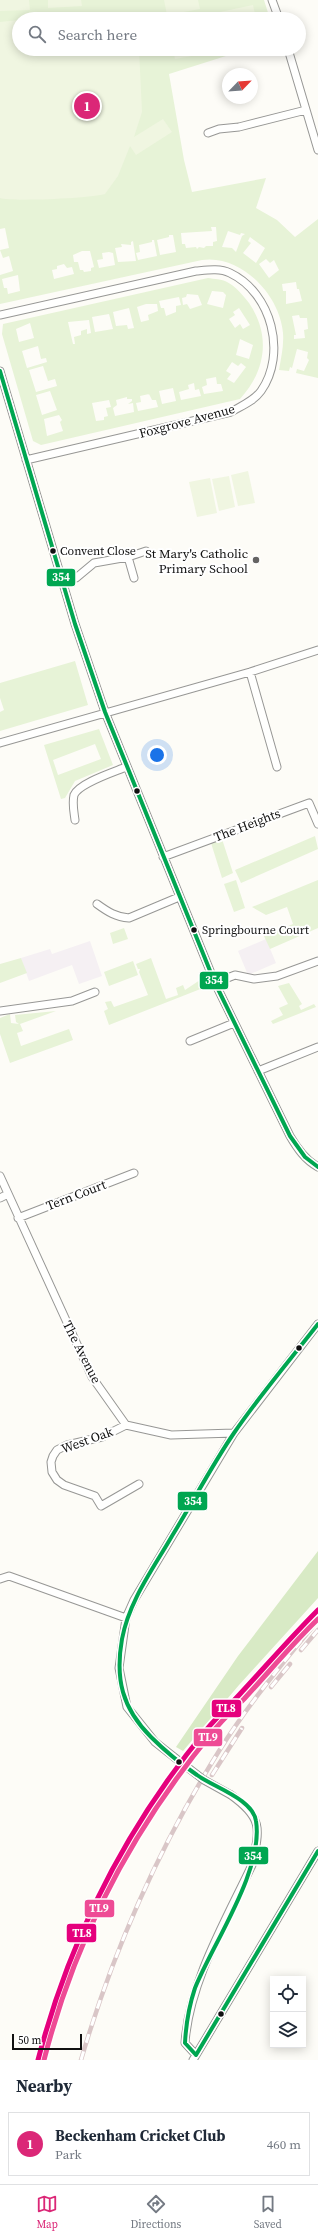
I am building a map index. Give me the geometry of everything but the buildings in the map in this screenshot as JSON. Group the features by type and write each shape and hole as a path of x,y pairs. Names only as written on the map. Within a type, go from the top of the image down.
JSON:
{"street":[{"path":"274,1 277,12"},
{"path":"290,56 318,150"},
{"path":"208,132 219,129 239,128 306,110"},
{"name":"Foxgrove Avenue","path":"0,315 196,271 214,270 229,273 248,286 263,305 272,324 274,354 267,379 260,392 244,405 231,412 26,460"},
{"path":"0,371 75,624 105,712 126,766 215,983 234,1023 299,1151 310,1163 318,1168"},
{"path":"63,582 76,578 94,563 128,557 146,550"},
{"path":"128,557 134,578"},
{"path":"0,743 250,672 318,650"},
{"path":"250,672 277,768"},
{"path":"75,820 72,804 75,794 81,786 126,766"},
{"name":"The Heights","path":"163,857 309,803 318,824"},
{"path":"97,904 111,914 121,918 129,918 179,897"},
{"path":"215,983 234,975 254,979 277,976 318,961"},
{"path":"0,1011 72,1001 95,992"},
{"path":"190,1041 234,1023"},
{"path":"258,1071 318,1047"},
{"name":"Tern Court","path":"18,1218 134,1173"},
{"name":"The Avenue","path":"0,1176 92,1377 126,1425"},
{"path":"0,1198 8,1194"},
{"path":"318,1324 234,1433 134,1600 126,1618 119,1668 127,1707 155,1742 204,1780 247,1806 256,1818 258,1832 252,1865 196,1988 186,2021 185,2043 195,2057 318,1851"},
{"path":"126,1425 171,1435 234,1433"},
{"name":"West Oak","path":"126,1425 102,1438 67,1445 57,1450 51,1462 52,1472 64,1485 95,1496 101,1506 139,1484"},
{"path":"0,1579 9,1576 126,1618"}],"shaded area":[{"path":"266,939 276,963 248,975 238,951"},
{"path":"90,941 102,976 79,984 72,965 29,981 21,958 50,949 52,954"}],"green space":[{"path":"0,0 264,0 268,12 12,12 12,56 226,56 169,74 184,160 192,192 266,178 256,208 277,220 295,237 318,219 318,378 296,373 297,369 304,371 309,360 307,358 308,352 297,349 292,368 290,367 289,371 279,370 283,347 283,333 275,305 256,280 244,270 217,260 202,260 0,304 0,275 13,271 9,256 3,258 0,250 9,248 5,228 0,229","holes":["211,227 216,227 217,241 213,242 213,246 206,246 204,248 199,247 197,249 196,247 186,248 185,244 182,244 181,233 212,231","228,231 240,235 241,233 245,234 242,236 236,252 232,248 222,247","169,235 173,235 176,252 160,255 157,240 169,237","250,237 265,248 256,263 243,253 251,243 248,241","152,240 154,240 157,256 138,260 136,253 140,252 139,245 152,242","133,241 136,261 118,262 115,248 122,247 121,244 131,245 131,242","82,251 90,251 94,267 91,268 91,271 84,272 83,270 80,270 78,262 74,262 73,255","102,253 113,253 115,265 99,268 97,260 103,259","266,259 270,263 274,260 279,270 269,278 259,264","64,264 67,268 72,267 74,274 54,279 52,270 57,269 57,266","18,275 20,291 8,294 7,288 4,288 2,279","296,282 302,301 286,304 286,291 283,291 282,284","299,315 300,318 307,318 308,329 304,330 305,338 294,339 294,335 296,335 292,316"]},
{"path":"0,0 29,0 30,10 0,11"},
{"path":"48,0 81,0 82,6 48,8"},
{"path":"164,0 198,0 200,9 184,12 166,12"},
{"path":"253,5 254,12 220,12"},
{"path":"12,21 12,56 139,56 142,112 134,137 163,119 172,132 136,155 130,146 118,176 105,194 52,199 20,200 0,198 0,22"},
{"path":"174,56 192,56 175,59"},
{"path":"208,278 223,280 230,284 239,291 249,303 261,328 263,340 262,352 260,365 255,377 249,388 240,399 41,445 33,441 2,334 3,324","holes":["212,291 223,292 226,295 223,308 207,304","187,294 198,295 202,305 190,309 187,304 183,305 182,298 186,297","179,297 181,305 176,306 176,312 166,316 164,308 161,308 159,301","146,304 157,304 158,311 148,315 149,320 141,322 137,307","129,308 134,328 128,329 127,325 116,326 113,312","239,308 250,325 243,329 240,324 235,328 229,319 235,315 233,312","109,314 113,329 95,332 92,317","89,320 91,333 87,334 87,329 81,331 81,335 74,337 75,344 73,344 68,322","30,323 34,338 19,342 16,329","240,339 253,345 249,359 236,355","38,346 41,359 46,358 47,362 27,368 22,351","232,362 238,366 241,363 246,367 234,383 227,379 231,374 226,371","43,366 48,381 55,379 57,386 36,392 29,370","216,377 217,384 221,384 223,391 204,394 202,387 207,385 206,379","194,383 195,390 199,389 201,396 181,400 179,392 189,389 188,385","173,388 176,401 162,404 159,391","50,391 57,410 42,415 36,395","149,394 152,400 156,400 158,407 138,411 136,403 141,402 140,396","127,397 127,399 132,399 132,401 128,404 133,403 134,412 115,416 113,408 117,405 116,400","109,400 111,407 106,408 108,416 104,417 104,420 96,421 92,403","59,415 62,420 60,422 63,431 47,436 44,419"]},
{"path":"248,471 255,503 238,506 231,475"},
{"path":"229,476 235,507 219,511 212,479"},
{"path":"210,478 217,513 197,517 189,482"},
{"path":"75,661 88,705 0,731 0,712 4,710 0,698 0,683"},
{"path":"99,729 113,765 75,781 65,798 61,799 44,745","holes":["95,744 101,759 58,775 53,760"]},
{"path":"315,836 318,849 241,883 235,870"},
{"path":"222,839 233,873 222,878 211,843"},
{"path":"236,880 245,908 234,912 224,884"},
{"path":"318,880 318,928 270,949 264,936 293,924 287,907 266,915 252,907"},
{"path":"124,928 128,939 113,944 110,933"},
{"path":"21,958 27,973 0,983 0,964"},
{"path":"151,958 166,999 178,995 176,988 183,985 185,990 200,980 203,988 109,1025 104,1011 108,1009 105,1002 111,1001 114,1007 148,995 139,972 140,969 138,969 136,964"},
{"path":"133,961 138,975 109,986 104,972"},
{"path":"289,983 302,1004 299,1006 301,1010 314,1004 316,1007 273,1024 271,1021 283,1015 279,1008 288,1004 278,986"},
{"path":"56,1011 20,1024 23,1031 17,1033 21,1046 69,1029 73,1040 10,1063 0,1034 0,1018 10,1014 11,1023 19,1024 16,1022 15,1015"},
{"path":"318,1551 318,1598 239,1685 183,1751 176,1747 238,1656"}],"railway":[{"path":"81,2060 94,2019 123,1940 157,1862 177,1824 197,1787 241,1718 314,1625"},
{"path":"301,1650 318,1630"},
{"path":"271,1687 290,1664"},
{"path":"212,1775 242,1728"}],"transit line":[{"name":"354","path":"0,371 75,624 105,712 215,983 290,1136 305,1157 318,1167"},
{"name":"354","path":"196,2055 185,2043 191,2002 203,1970 245,1884 252,1861 256,1840 256,1821 248,1806 231,1794 204,1780 185,1766 173,1757 141,1726 127,1704 120,1680 120,1654 122,1639 125,1625 142,1586 218,1458 254,1405 318,1324"},
{"name":"TL8","path":"38,2060 51,2014 84,1927 126,1844 178,1766 207,1729 318,1610"},
{"name":"TL9","path":"44,2060 57,2015 72,1972 90,1929 132,1847 156,1808 182,1771 215,1729 318,1619"},
{"name":"354","path":"196,2055 318,1851"}],"place":[{"name":"Beckenham Cricket Club","path":"87,106"},
{"name":"Convent Close","path":"53,551"},
{"name":"St Mary's Catholic Primary School","path":"256,560"},
{"name":"Springbourne Court","path":"194,930"}]}
